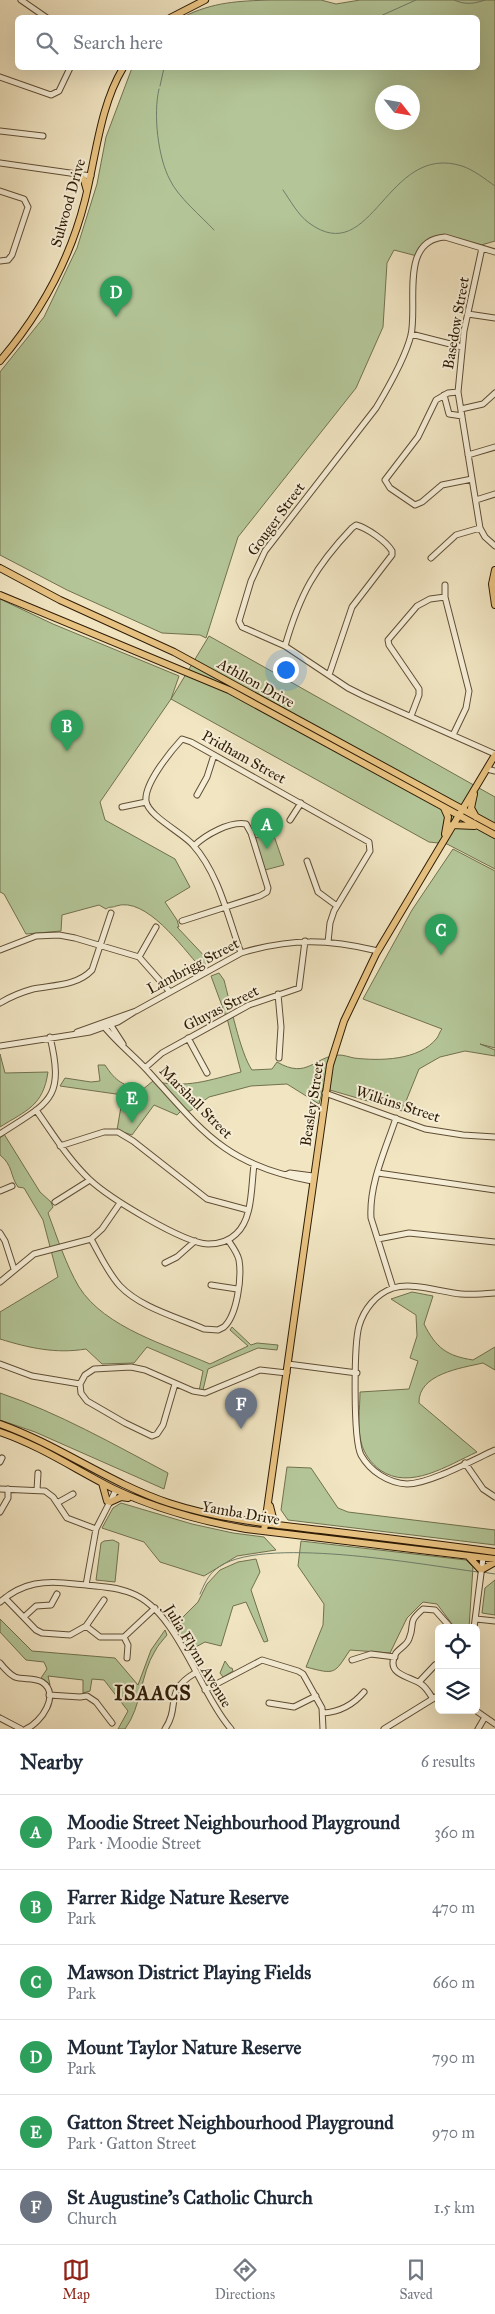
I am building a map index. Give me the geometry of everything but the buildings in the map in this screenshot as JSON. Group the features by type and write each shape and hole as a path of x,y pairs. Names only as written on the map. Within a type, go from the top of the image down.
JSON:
{"main road":[{"path":"176,15 205,0"},
{"name":"Sulwood Drive","path":"0,361 38,310 58,274 79,223 106,110 122,70"},
{"path":"78,174 84,180 87,192"},
{"name":"Athllon Drive","path":"0,568 60,600 174,652 440,799 495,835"},
{"path":"495,570 492,584 495,605"},
{"name":"Athllon Drive","path":"0,595 229,690 444,808 476,817 495,828"},
{"name":"Beasley Street","path":"266,1524 324,1092 330,1065 345,1018 377,952 495,754"},
{"path":"476,786 471,808 476,817"},
{"path":"440,799 457,802 469,798"},
{"path":"442,842 448,817 444,808"},
{"path":"452,825 470,825 482,828"},
{"name":"Yamba Drive","path":"0,1424 50,1445 139,1500 205,1521 265,1531 483,1557 495,1561"},
{"name":"Yamba Drive","path":"0,1432 42,1450 102,1483 186,1508 266,1524 493,1551"},
{"path":"102,1483 109,1502 121,1497 139,1500"},
{"name":"Beasley Street","path":"266,1524 270,1496"},
{"path":"270,1506 272,1518 279,1525"},
{"path":"241,1520 261,1517 266,1513"},
{"path":"265,1531 266,1524"},
{"path":"458,1547 479,1552 483,1557 493,1551"},
{"path":"467,1556 482,1569 495,1561"}],"street":[{"path":"22,0 41,15"},
{"path":"0,77 51,95 59,91 69,70"},
{"path":"0,131 43,136"},
{"path":"0,163 91,176"},
{"path":"0,190 24,199 28,207 12,255 8,260 0,261"},
{"name":"Gouger Street","path":"495,252 445,237 437,238 422,247 415,265 411,334 386,391 376,408 273,539 257,565 239,625 285,646 356,692 495,754"},
{"name":"Basedow Street","path":"480,528 458,392 462,347 482,248"},
{"path":"468,314 495,318"},
{"path":"411,334 462,347"},
{"path":"458,392 444,395 436,400 418,437 386,477 386,484 415,504 422,502 442,486 472,479"},
{"path":"461,408 483,404 495,394"},
{"path":"444,395 449,414 462,416"},
{"path":"468,455 495,447"},
{"path":"476,500 495,494"},
{"path":"285,646 298,604 313,575 328,554 352,528 356,525 361,527 386,544 392,555 352,607 329,675"},
{"path":"431,558 456,536 480,528 495,546"},
{"path":"445,585 445,597 469,691 466,708 453,735"},
{"path":"411,716 419,695 419,689 389,645 388,640 417,606 430,599 445,597"},
{"name":"Pridham Street","path":"146,802 149,784 182,739 191,742 364,839 370,845 370,851 337,906 330,922 328,942"},
{"path":"196,795 207,777 214,755"},
{"path":"487,768 495,771"},
{"path":"122,807 146,802 152,812 194,846 208,868 241,953"},
{"path":"290,820 301,803"},
{"path":"182,921 225,908 267,892 267,884 249,827 242,823 210,833 194,846"},
{"path":"307,861 318,892 337,906"},
{"path":"0,1003 32,989 68,983 84,977 92,970 111,913"},
{"path":"139,957 156,927"},
{"path":"0,950 29,938 46,935 75,938 139,957 150,967 170,992"},
{"name":"Gluyas Street","path":"145,1068 162,1053 249,1005 299,988 305,941"},
{"name":"Lambrigg Street","path":"0,1046 76,1032 106,1024 136,1011 241,953 285,942 328,942 377,952"},
{"path":"278,994 281,1027 279,1058"},
{"name":"Marshall Street","path":"106,1024 215,1142 254,1165 286,1175 290,1173 313,1179"},
{"path":"0,1134 46,1102 56,1082 56,1064 50,1037"},
{"path":"188,1038 207,1073"},
{"name":"Wilkins Street","path":"324,1092 441,1132 495,1137"},
{"path":"36,1110 60,1146 90,1180 120,1203 194,1241 216,1244 228,1240 244,1224 248,1210 254,1165"},
{"path":"393,1288 371,1218 371,1207 378,1173 396,1118"},
{"path":"60,1146 104,1132 118,1132 133,1141 208,1199 248,1210"},
{"path":"378,1173 495,1190"},
{"path":"55,1202 90,1180"},
{"path":"0,1191 12,1186"},
{"path":"0,1282 34,1254 91,1240 120,1203"},
{"path":"0,1233 5,1241 14,1269"},
{"path":"378,1239 409,1233 495,1242"},
{"path":"91,1240 115,1279 126,1292 143,1303 204,1329 218,1330 228,1323 235,1312 239,1262 228,1240"},
{"path":"164,1263 177,1257 194,1241"},
{"path":"211,1285 237,1289"},
{"path":"495,1293 462,1294 411,1287 393,1288 374,1299 362,1317 357,1337 357,1442 360,1454 376,1473 397,1482 418,1483 495,1450"},
{"path":"0,1364 32,1376 80,1384"},
{"path":"288,1364 357,1373"},
{"path":"175,1384 163,1425 158,1434 152,1436 87,1401 82,1394 80,1384 85,1375 94,1369 131,1367 145,1370 194,1392 205,1393 260,1370 286,1373"},
{"path":"466,1463 483,1490 495,1496"},
{"path":"37,1490 38,1473"},
{"path":"88,1585 95,1530 116,1486"},
{"path":"0,1489 37,1490 49,1493 66,1518 95,1530"},
{"path":"0,1512 8,1498 8,1489"},
{"path":"57,1503 73,1494"},
{"path":"475,1624 483,1557"},
{"name":"Julia Flynn Avenue","path":"2,1600 19,1588 37,1582 53,1581 132,1593 156,1608 167,1622 221,1717 231,1729"},
{"path":"24,1617 36,1606 51,1605 57,1594"},
{"path":"2,1600 42,1633 70,1635 86,1626 104,1600"},
{"path":"86,1626 100,1637 124,1638 156,1608"},
{"path":"384,1729 433,1698 420,1682 398,1674 394,1667 395,1657 409,1640 412,1621 423,1609 435,1610 447,1624"},
{"path":"476,1619 495,1621"},
{"path":"124,1638 128,1645 127,1658"},
{"path":"352,1660 372,1654 395,1657"},
{"path":"205,1690 258,1661 267,1660 298,1670 316,1696 323,1713 323,1729"},
{"path":"0,1663 14,1676 41,1681 47,1687 49,1694 47,1710 34,1724 26,1729"},
{"path":"420,1682 435,1665"},
{"path":"164,1729 169,1723 178,1687 183,1680 195,1673"},
{"path":"323,1713 336,1712 358,1700 364,1692"},
{"path":"49,1694 80,1698 87,1696 96,1702 112,1723"},
{"path":"269,1703 294,1707 316,1696"},
{"path":"480,1713 495,1724"},
{"path":"478,1729 486,1717"},
{"path":"0,1718 21,1729"},
{"path":"34,1724 39,1729"}],"green space":[{"path":"259,0 321,0 336,4 360,0 495,0 495,241 478,246 437,237 417,256 394,250 387,263 383,327 356,388 238,537 206,638 200,635 162,633 67,590 0,555 0,372 44,317 77,248 97,184 106,137 131,70 480,70 480,15 187,15 215,5"},
{"path":"0,599 53,624 179,676 171,699 100,802 105,820 175,859 190,887 165,902 177,920 179,927 177,927 210,962 200,967 162,925 139,908 127,905 106,909 99,905 62,915 61,931 26,934 4,894 0,892"},
{"path":"209,636 495,797 495,869 447,844 429,842 171,699"},
{"path":"273,833 284,865 265,870 255,838"},
{"path":"453,849 495,871 495,1048 480,1044 495,1050 495,1056 465,1051 440,1057 419,1069 402,1111 323,1088 319,1104 287,1084 251,1086 209,1097 190,1111 181,1111 177,1115 154,1105 132,1135 117,1130 123,1095 60,1086 65,1078 91,1082 100,1081 98,1065 105,1065 120,1082 142,1090 153,1081 177,1084 198,1083 241,1072 228,1022 211,976 219,973 224,980 243,1052 252,1070 272,1069 277,1062 296,1069 304,1068 330,1056 339,1055 364,1059 398,1058 429,1046 442,1029 363,999 412,910"},
{"path":"0,1054 5,1073 48,1072 46,1083 38,1100 26,1111 0,1127"},
{"path":"4,1134 40,1192 51,1202 53,1207 48,1213 66,1260 79,1287 104,1314 138,1334 210,1364 248,1346 230,1330 232,1327 251,1345 257,1343 278,1345 277,1350 258,1348 208,1369 203,1390 199,1391 203,1371 147,1347 134,1363 102,1364 86,1349 64,1351 43,1349 0,1339 0,1312 58,1277 43,1220 24,1188 18,1187 15,1183 7,1163 0,1155 0,1137"},
{"path":"412,1292 433,1296 424,1324 433,1339 443,1350 456,1356 473,1360 495,1347 495,1370 483,1363 442,1374 425,1385 419,1403 477,1452 429,1474 404,1478 392,1476 380,1470 366,1454 359,1430 360,1392 409,1389 418,1361 410,1358 417,1336 416,1315 391,1299"},
{"path":"0,1393 65,1419 168,1473 164,1489 35,1432 0,1420"},
{"path":"287,1467 311,1468 338,1508 348,1512 495,1530 495,1545 288,1520 281,1510"},
{"path":"121,1503 192,1524 233,1533 264,1537 276,1550 237,1556 204,1576 160,1562 144,1542 102,1528 113,1508"},
{"path":"113,1540 119,1543 115,1582 96,1580 101,1543"},
{"path":"301,1541 466,1560 473,1567 469,1624 452,1624 437,1604 423,1602 407,1618 390,1653 350,1650 341,1664 333,1670 323,1671 306,1667 323,1625 324,1604 298,1566"},
{"path":"256,1559 260,1572 251,1590 268,1641 264,1642 246,1602 233,1606 221,1646 205,1642 190,1650 187,1649 174,1622 178,1622 198,1602 207,1584 220,1570 238,1562"},
{"path":"495,1580 495,1615 482,1613 485,1588"},
{"path":"0,1619 32,1651 115,1658 138,1685 151,1650 165,1630 167,1635 150,1660 131,1720 125,1729 118,1729 128,1711 104,1680 92,1679 90,1691 83,1693 83,1680 48,1676 50,1685 41,1678 47,1669 44,1662 26,1660 0,1632"},
{"path":"225,1661 233,1671 223,1677 220,1673"}],"waterway":[{"path":"383,15 416,0"},
{"path":"454,0 462,3 485,0"},
{"path":"160,86 164,70"},
{"path":"159,89 157,99 158,136 166,171 178,193 214,230"},
{"path":"283,190 305,220 331,233 349,231 365,219 397,186 415,171 436,163 462,166 475,172 495,186"},
{"path":"200,1594 208,1577 216,1569 237,1559 267,1554 342,1555 478,1572"},
{"path":"482,1572 495,1574"}],"place":[{"name":"Mount Taylor Nature Reserve","path":"116,317"},
{"name":"Farrer Ridge Nature Reserve","path":"67,751"},
{"name":"Moodie Street Neighbourhood Playground","path":"267,849"},
{"name":"Mawson District Playing Fields","path":"441,955"},
{"name":"Gatton Street Neighbourhood Playground","path":"132,1123"},
{"name":"St Augustine's Catholic Church","path":"241,1429"}],"district":[{"name":"ISAACS","path":"153,1693"}]}
